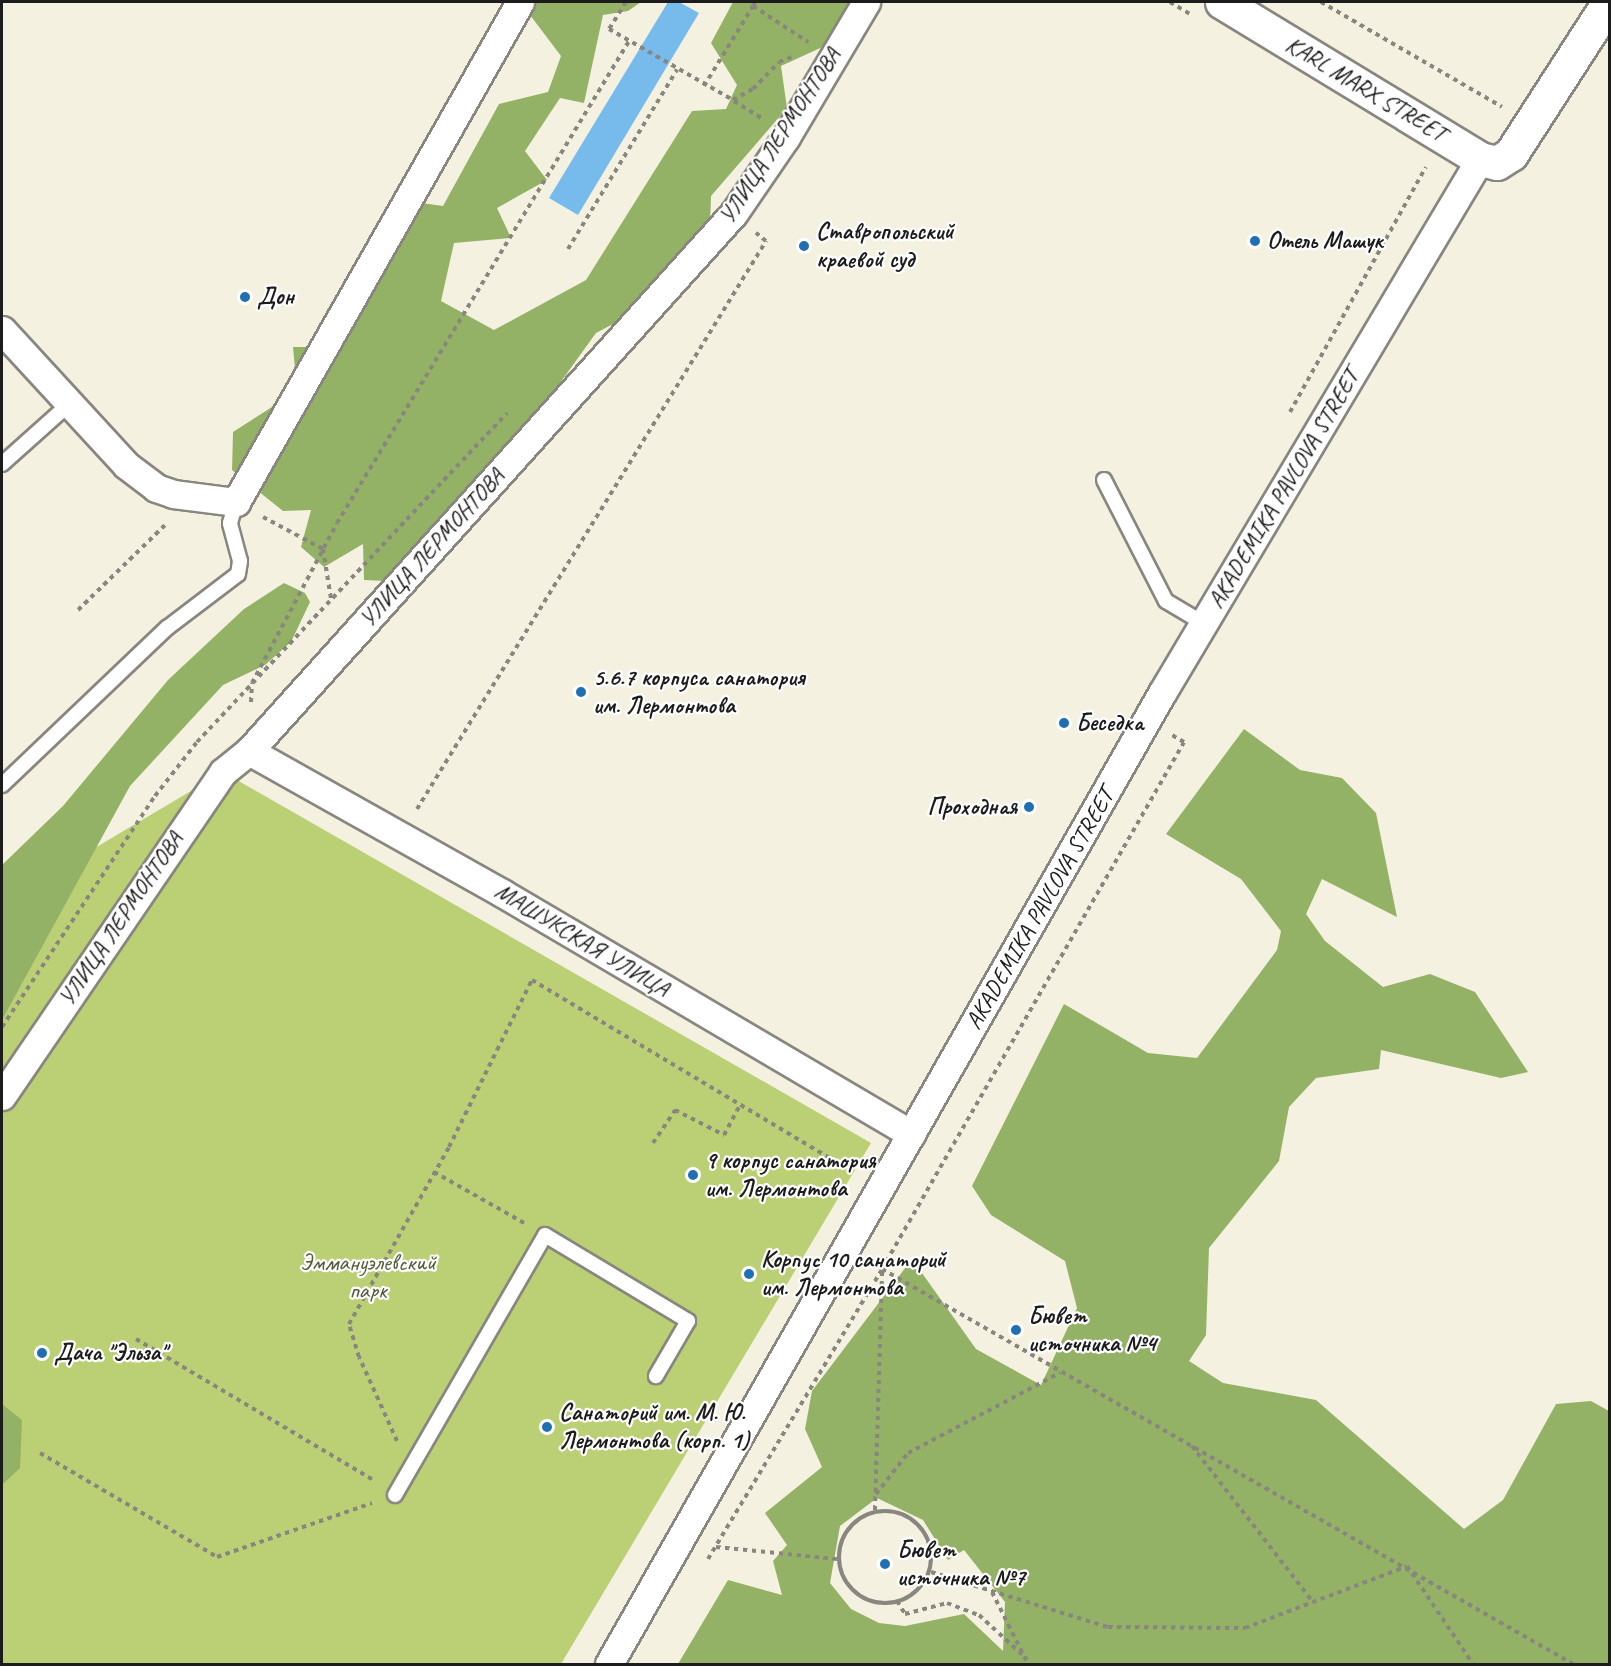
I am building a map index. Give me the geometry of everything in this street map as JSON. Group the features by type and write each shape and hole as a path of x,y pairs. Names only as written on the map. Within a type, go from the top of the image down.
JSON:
{"street":[{"path":"2,330 69,404 156,488 193,497 236,502 520,2"},
{"name":"УЛИЦА ЛЕРМОНТОВА","path":"2,1096 216,781 249,751 734,213 786,137 866,2"},
{"name":"AKADEMIKA PAVLOVA STREET","path":"609,1665 1203,623 1496,157 1531,124 1609,2"},
{"name":"KARL MARX STREET","path":"1211,10 1496,157"},
{"name":"МАШУКСКАЯ УЛИЦА","path":"249,751 401,835 911,1134"}],"lane":[{"path":"2,464 69,404"},
{"path":"1104,480 1166,601 1203,623"},
{"path":"2,785 167,628 238,574 240,561 230,523 236,502"},
{"path":"396,1495 544,1235 688,1321 656,1376"}],"path":[{"path":"626,2 609,30 763,118"},
{"path":"1170,2 1211,10"},
{"path":"1321,2 1531,124"},
{"path":"704,86 754,4 814,46 779,63 753,89 733,100"},
{"path":"249,751 252,683 323,549 629,41"},
{"path":"568,249 675,69"},
{"path":"756,128 769,110"},
{"path":"1289,414 1432,156"},
{"path":"401,835 766,241 734,213"},
{"path":"2,1027 156,796 197,742 509,412"},
{"path":"78,610 193,497"},
{"path":"236,502 323,549"},
{"path":"323,549 331,600"},
{"path":"837,1558 716,1547 882,1269 1184,742 1147,720"},
{"path":"410,1470 359,1357 349,1324 434,1172 532,980 864,1179 870,1206"},
{"path":"653,1143 675,1110 724,1135 740,1105"},
{"path":"434,1172 544,1235"},
{"path":"882,1269 1060,1373 1190,1443 1407,1566 1573,1665"},
{"path":"875,1510 882,1269"},
{"path":"136,1339 396,1495"},
{"path":"875,1494 908,1453 1060,1373"},
{"path":"1190,1443 1313,1602"},
{"path":"40,1453 218,1557 396,1495"},
{"path":"875,1510 908,1515 930,1539 931,1572 910,1598 878,1604 849,1589 837,1558 848,1527 875,1510"},
{"path":"931,1572 1108,1627 1245,1628 1407,1566"},
{"path":"1407,1566 1473,1665"},
{"path":"992,1591 1027,1662"},
{"path":"897,1601 905,1614 947,1604 979,1615 1027,1662"},
{"path":"1467,1665 1469,1657"}],"green space":[{"path":"535,2 641,2 628,11 603,15 584,103 560,98 525,151 547,180 497,208 511,238 454,243 441,301 494,330 586,280 692,111 726,109 737,85 711,43 733,2 863,2 829,44 781,66 787,108 711,196 710,226 641,309 596,333 500,466 386,581 364,580 363,544 324,567 301,547 311,510 283,511 232,470 233,432 297,391 293,347 318,347 328,308 369,287 407,201 443,206 499,104 548,92 561,56 530,15"},
{"path":"284,583 305,593 310,602 291,642 265,665 223,685 130,786 2,1020 2,865 63,806 168,680 244,609"},
{"path":"1244,729 1300,770 1342,778 1376,813 1397,917 1322,879 1306,914 1325,941 1383,987 1430,974 1475,992 1528,1072 1501,1078 1381,1050 1379,1069 1316,1078 1289,1107 1279,1161 1209,1248 1206,1335 1189,1361 1223,1383 1316,1400 1464,1529 1503,1500 1556,1404 1591,1401 1609,1411 1609,1664 678,1664 728,1580 782,1595 773,1561 787,1545 765,1513 822,1467 805,1429 812,1391 912,1259 976,1349 1041,1385 1077,1308 1065,1261 991,1215 972,1186 1064,1004 1148,1053 1197,1058 1277,950 1281,931 1241,879 1166,834","holes":["877,1498 923,1520 948,1560 964,1550 1005,1602 1003,1651 964,1614 905,1626 879,1623 851,1609 830,1583 840,1526"]},
{"name":"Эммануэлевский парк","path":"223,772 871,1143 561,1664 2,1664 2,903"},
{"path":"2,1404 22,1420 20,1468 2,1485"}],"water":[{"path":"668,2 679,2 699,13 578,215 549,198"}],"place":[{"name":"Отель Машук","path":"1255,241"},
{"name":"Ставропольский краевой суд","path":"804,246"},
{"name":"Дон","path":"245,297"},
{"name":"5.6.7 корпуса санатория им. Лермонтова","path":"581,692"},
{"name":"Беседка","path":"1064,723"},
{"name":"Проходная","path":"1029,807"},
{"name":"9 корпус санатория им. Лермонтова","path":"693,1175"},
{"name":"Корпус 10 санаторий им. Лермонтова","path":"749,1274"},
{"name":"Бювет источника №4","path":"1016,1330"},
{"name":"Дача \"Эльза\"","path":"42,1353"},
{"name":"Санаторий им. М. Ю. Лермонтова (корп. 1)","path":"547,1427"},
{"name":"Бювет источника №7","path":"885,1564"}]}
